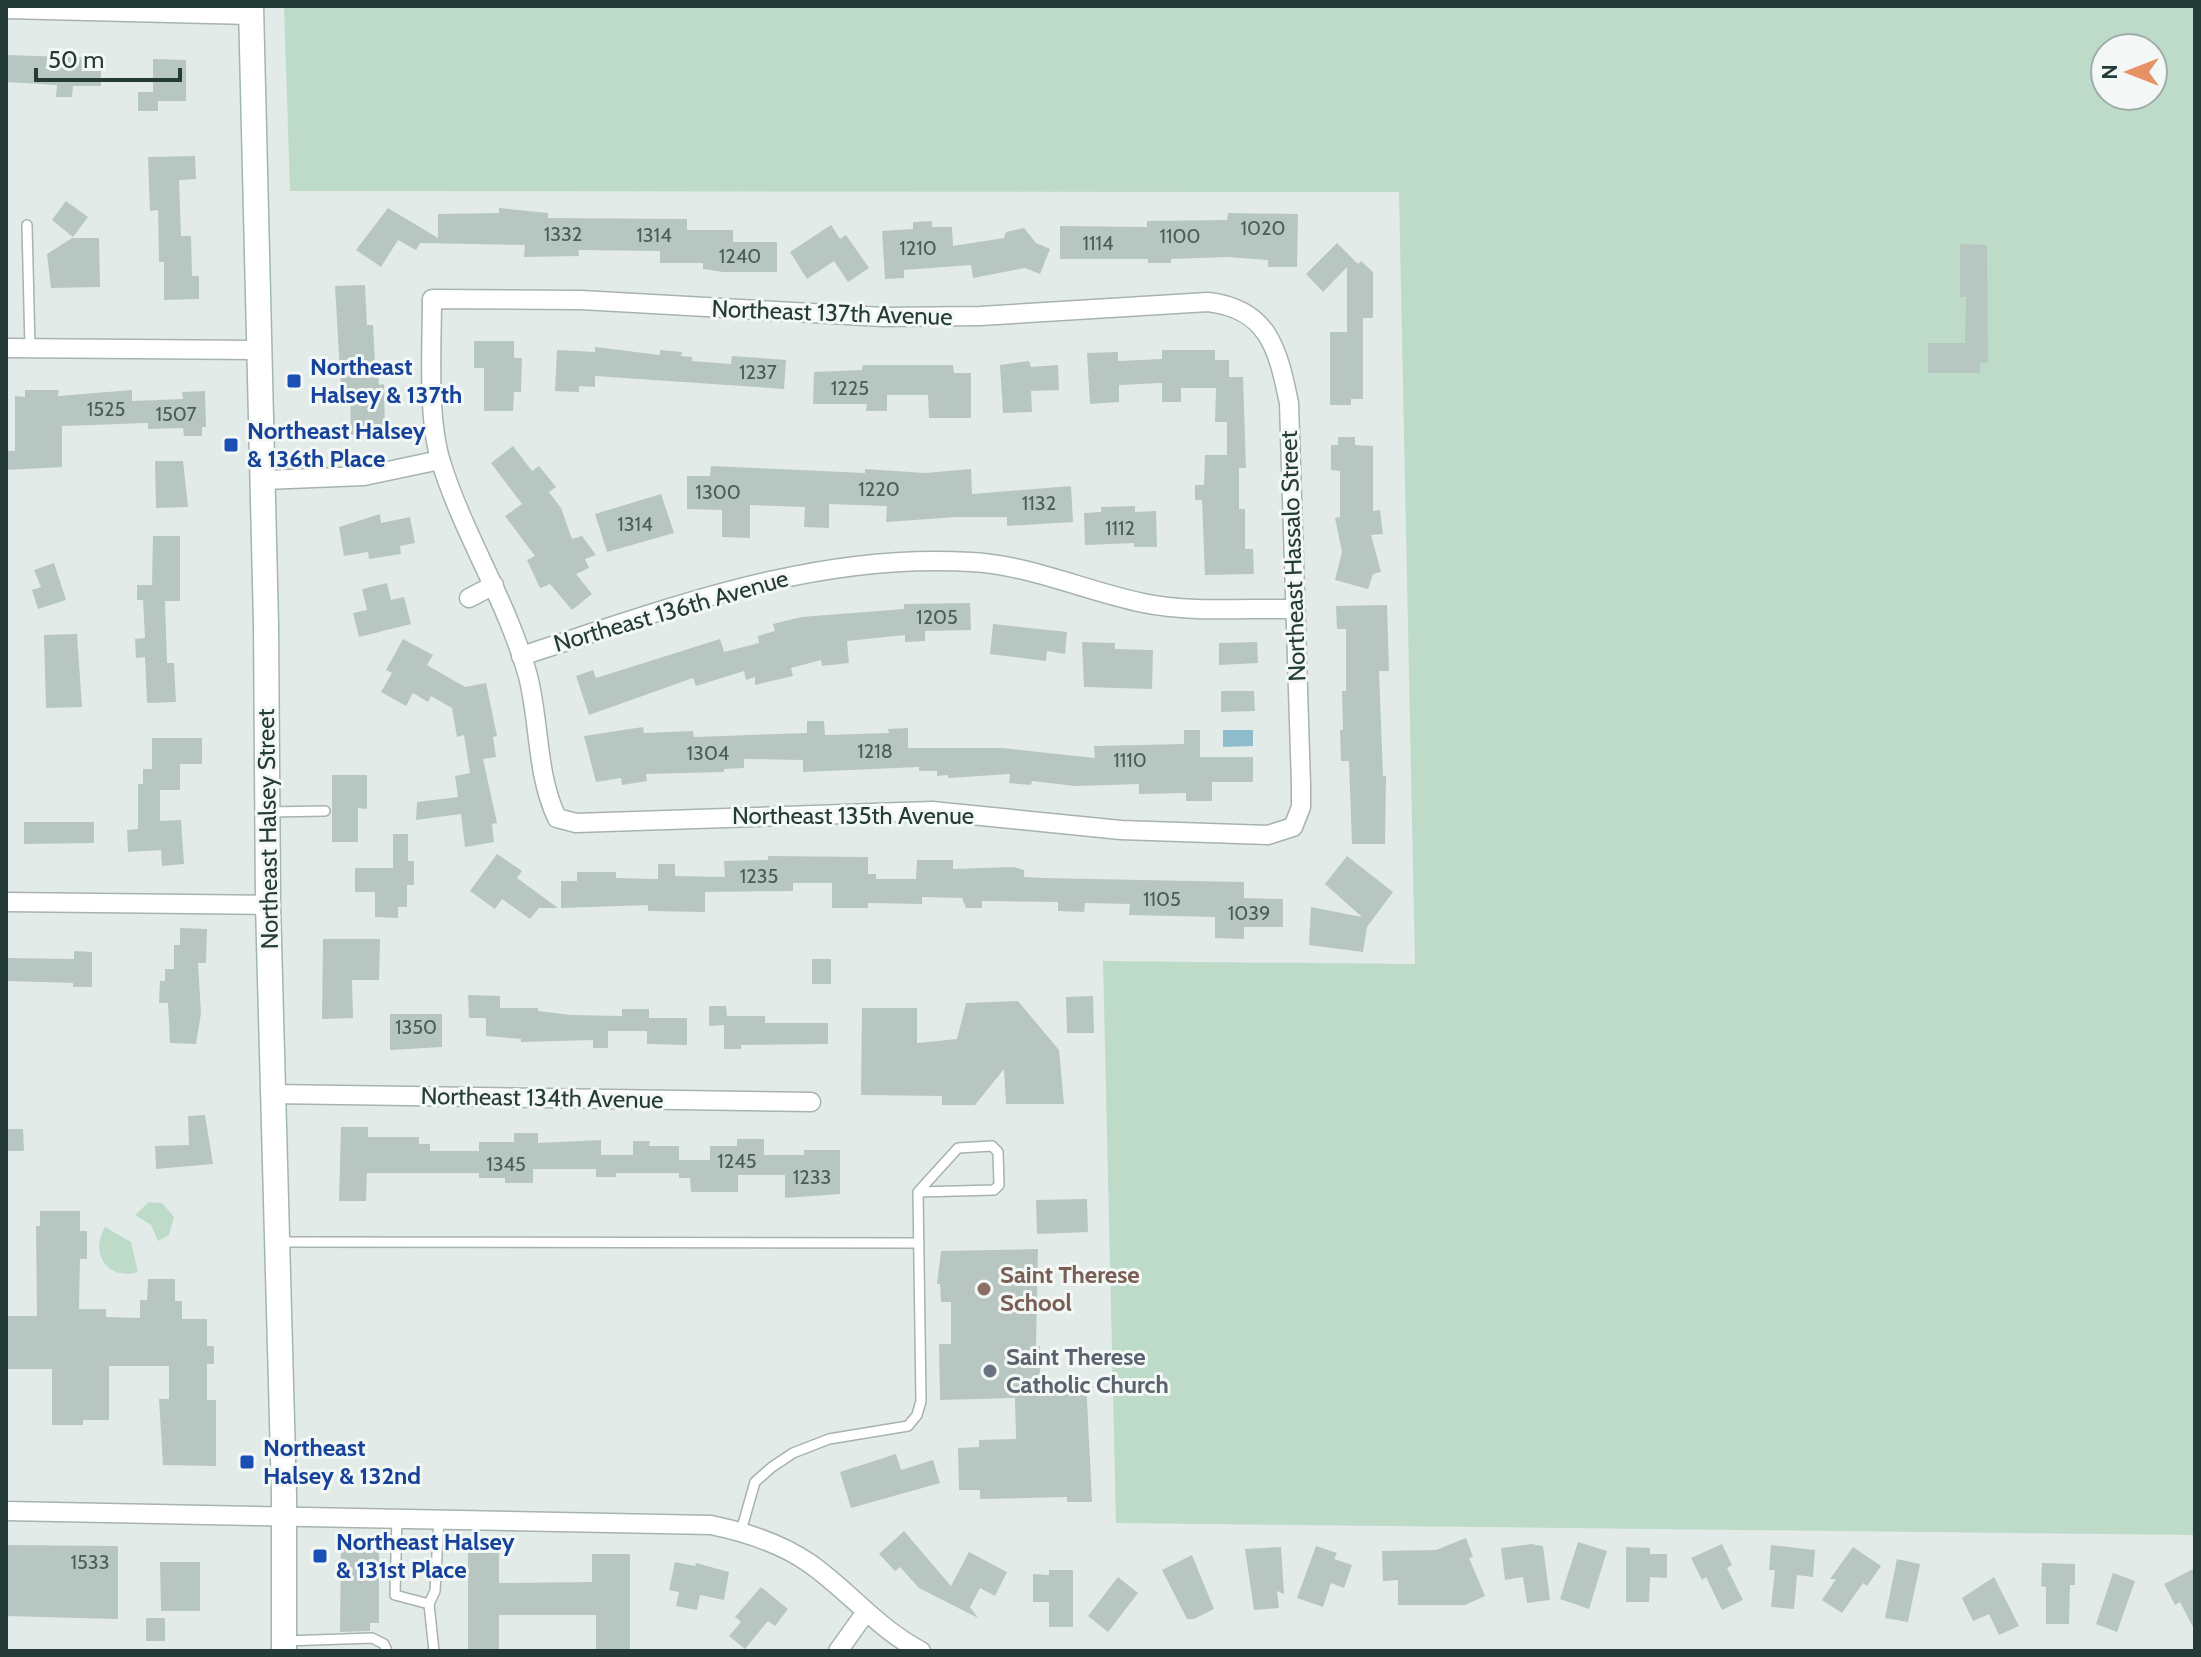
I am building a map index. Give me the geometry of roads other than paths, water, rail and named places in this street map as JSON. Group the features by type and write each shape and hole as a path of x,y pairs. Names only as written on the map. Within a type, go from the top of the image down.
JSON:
{"main road":[{"name":"Northeast Halsey Street","path":"251,10 264,480 268,905 284,1515 284,1646"}],"street":[{"path":"6,9 251,10"},
{"name":"Northeast 137th Avenue","path":"440,460 431,361 432,299 581,300 883,317 966,317 1208,302 1231,307"},
{"name":"Northeast Hassalo Street","path":"1231,307 1261,324 1281,365 1289,403 1301,807 1293,827"},
{"path":"6,348 260,350"},
{"path":"264,480 364,476 440,460 521,656"},
{"name":"Northeast 136th Avenue","path":"521,656 747,585 815,570 872,564 975,562 1021,569 1158,605 1295,609"},
{"path":"469,598 494,585"},
{"name":"Northeast 135th Avenue","path":"521,656 529,679 545,783 557,818 576,823 932,811 1121,830 1268,835 1293,827"},
{"path":"6,902 268,905"},
{"name":"Northeast 134th Avenue","path":"273,1094 811,1102"},
{"path":"6,1511 681,1522 741,1531 807,1562 866,1612 921,1651"},
{"path":"838,1651 866,1612"}],"lane":[{"path":"27,225 30,348"},
{"path":"267,812 325,811"},
{"path":"741,1531 755,1482 781,1461 829,1439 895,1431 908,1426 917,1415 921,1401 918,1192 958,1148 992,1146 998,1152 999,1185 994,1190 918,1192"},
{"path":"277,1242 919,1243"},
{"path":"397,1517 395,1595 429,1604"},
{"path":"434,1651 429,1604 435,1591 439,1518"},
{"path":"284,1646 372,1638 384,1644 387,1651"}],"water":[{"path":"1223,730 1253,730 1253,746 1223,747"}],"place":[{"name":"Northeast Halsey & 137th","path":"294,381"},
{"name":"Northeast Halsey & 136th Place","path":"231,445"},
{"name":"Saint Therese School","path":"984,1289"},
{"name":"Saint Therese Catholic Church","path":"990,1371"},
{"name":"Northeast Halsey & 132nd","path":"247,1462"},
{"name":"Northeast Halsey & 131st Place","path":"320,1556"}]}
